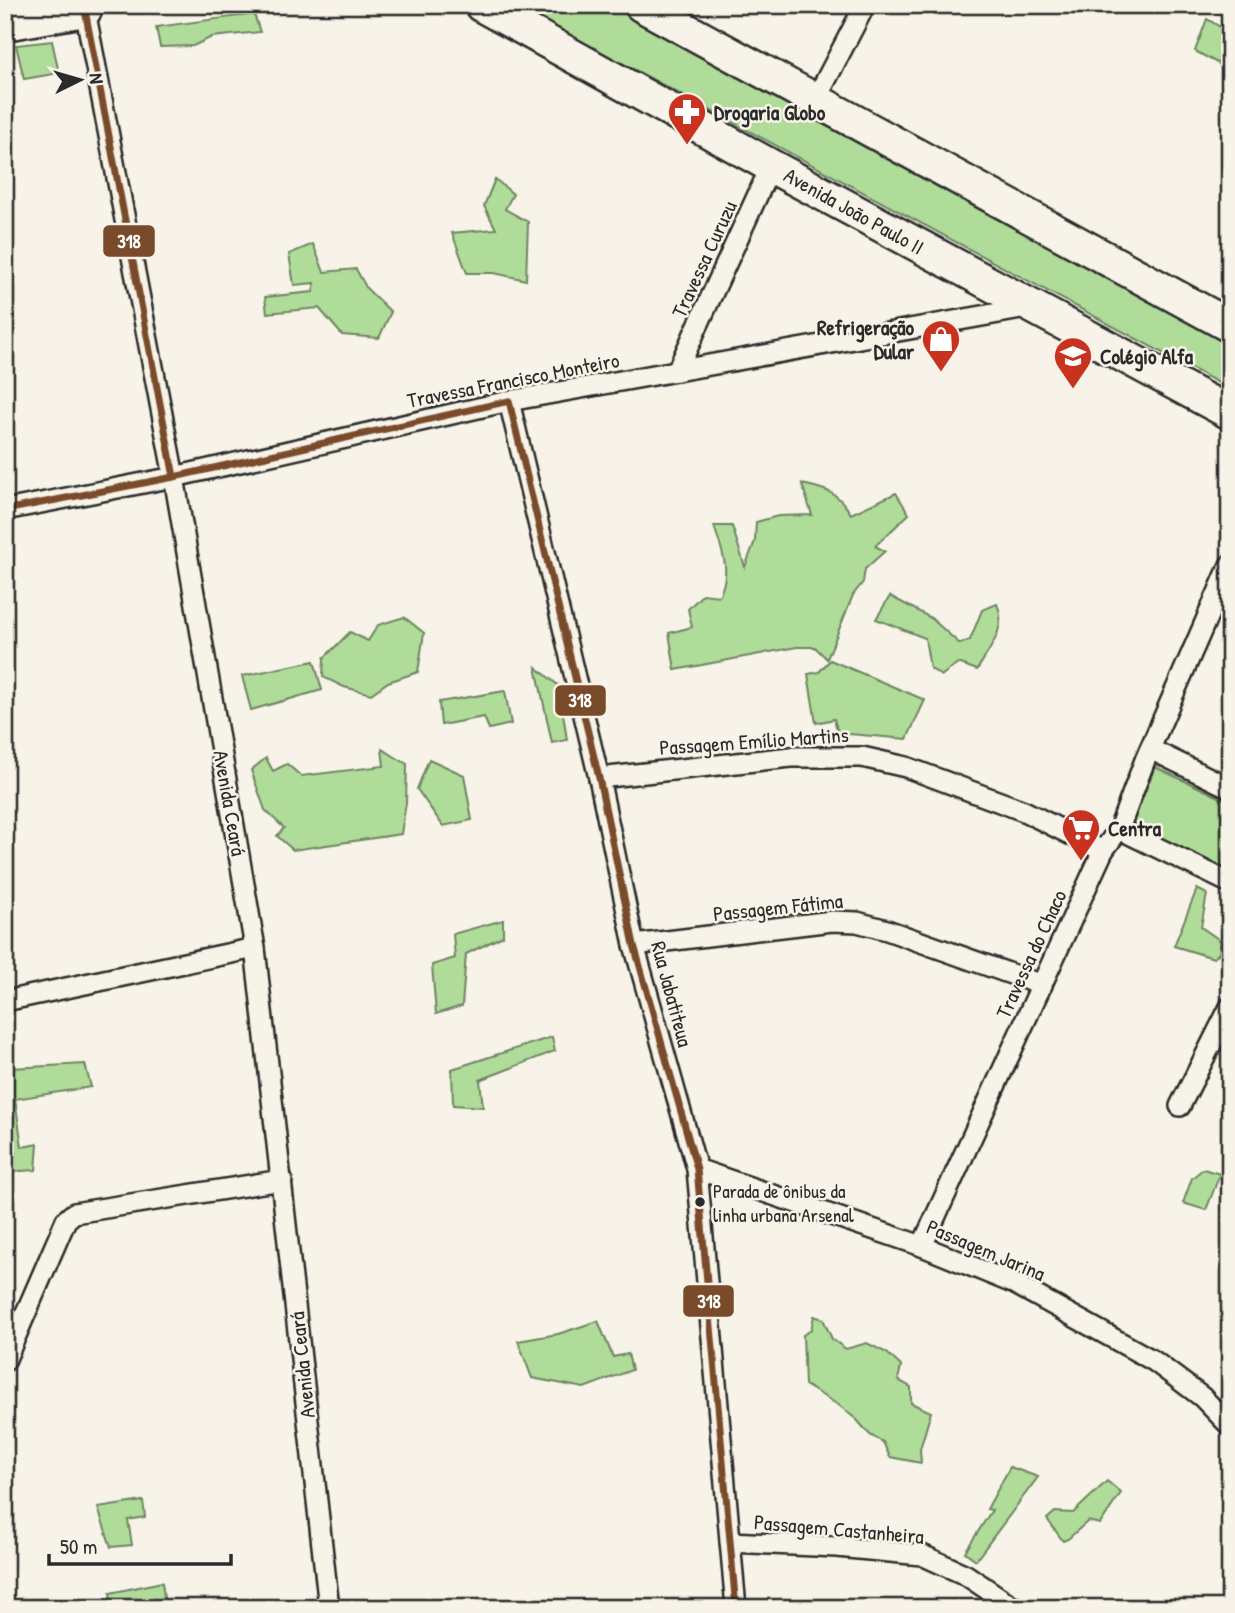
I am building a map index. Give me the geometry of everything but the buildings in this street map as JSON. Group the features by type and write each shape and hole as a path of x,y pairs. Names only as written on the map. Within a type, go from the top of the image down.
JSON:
{"main road":[{"name":"Avenida João Paulo II","path":"481,5 771,166 1230,413"},
{"path":"641,5 1230,326"},
{"path":"5,24 84,8"}],"street":[{"path":"815,101 865,5"},
{"name":"Avenida Ceará","path":"84,8 174,477 255,948 329,1608"},
{"name":"Travessa Curuzu","path":"677,371 771,166"},
{"name":"Travessa Francisco Monteiro","path":"5,510 174,477 509,401 1032,307"},
{"name":"Rua Jabatiteua","path":"509,401 599,778 634,945 697,1169 736,1608"},
{"name":"Travessa do Chaco","path":"922,1246 1103,851 1119,829 1150,749 1230,565"},
{"path":"1150,749 1230,788"},
{"name":"Passagem Emílio Martins","path":"599,778 791,757 862,757 906,768 1024,811 1103,851"},
{"path":"1119,829 1230,883"},
{"name":"Passagem Fátima","path":"634,945 832,921 857,922 1042,985"},
{"path":"5,1001 255,948"},
{"path":"1180,1106 1230,1007"},
{"name":"Passagem Jarina","path":"697,1169 922,1246 1016,1284 1106,1333 1163,1368 1202,1397 1230,1426"},
{"path":"5,1361 66,1220 74,1213 282,1180"},
{"name":"Passagem Castanheira","path":"730,1542 837,1547 922,1555 966,1575 1015,1608"}],"green space":[{"path":"514,5 632,5 1230,330 1230,389"},
{"path":"1230,8 1230,70 1195,51 1207,19 1222,28"},
{"path":"254,14 260,32 212,37 193,46 160,47 156,27"},
{"path":"52,41 59,73 24,79 16,45"},
{"path":"495,179 513,194 505,209 528,222 526,280 494,273 467,273 452,233 496,229 484,206"},
{"path":"313,244 324,272 356,269 367,289 391,312 379,338 342,335 319,308 267,313 265,297 313,292 315,283 294,285 289,254"},
{"path":"802,484 831,493 851,514 896,493 909,514 875,546 885,551 865,569 863,582 853,595 827,659 815,647 797,647 675,670 669,633 692,627 688,609 703,594 719,596 723,587 724,561 714,526 732,526 745,567 755,541 756,522 778,516 812,515"},
{"path":"890,596 931,618 960,644 970,640 982,610 997,604 1000,613 999,630 977,670 958,663 941,676 930,668 925,638 876,619"},
{"path":"404,617 424,633 418,672 388,682 371,694 344,687 323,677 324,658 350,632 368,641 378,625"},
{"path":"830,660 925,700 907,739 838,733 834,719 816,723 808,674 819,672"},
{"path":"314,661 322,690 251,710 242,676"},
{"path":"536,667 559,686 567,740 552,743"},
{"path":"505,691 511,724 489,729 484,717 441,725 439,702"},
{"path":"382,749 407,764 406,803 401,834 293,850 277,836 284,828 265,810 251,770 266,758 273,771 287,764 301,776 384,766"},
{"path":"429,759 464,775 472,820 443,826 417,789"},
{"path":"1155,767 1230,802 1230,871 1131,825"},
{"path":"1197,889 1207,894 1201,927 1221,941 1219,953 1214,958 1174,946"},
{"path":"503,920 503,936 466,954 462,1006 436,1014 432,965 455,958 453,934"},
{"path":"8,1023 11,1068 85,1064 91,1087 15,1099 22,1147 38,1144 36,1170 5,1172 5,1024"},
{"path":"552,1037 555,1051 480,1080 483,1107 453,1105 452,1069"},
{"path":"1203,1169 1220,1174 1206,1210 1183,1203 1192,1178"},
{"path":"814,1316 823,1319 832,1339 846,1349 867,1343 887,1353 901,1366 898,1380 911,1387 911,1403 931,1412 920,1449 921,1463 890,1457 883,1442 870,1435 840,1406 805,1385 803,1335 811,1330"},
{"path":"598,1321 613,1357 628,1354 632,1370 584,1388 532,1378 518,1341 558,1334"},
{"path":"1010,1467 1038,1477 976,1560 965,1552 992,1510 987,1509"},
{"path":"1107,1481 1121,1493 1100,1524 1088,1521 1063,1541 1047,1519 1055,1512 1073,1513"},
{"path":"143,1501 145,1517 128,1520 132,1545 111,1547 98,1508"},
{"path":"162,1582 164,1598 155,1603 156,1608 112,1608 110,1593"}],"transit line":[{"name":"318","path":"84,5 174,477"},
{"name":"318","path":"509,401 599,778 634,945 697,1169 736,1608"},
{"name":"318","path":"5,510 174,477 509,401"}],"place":[{"name":"Drogaria Globo","path":"687,146"},
{"name":"Refrigeração Dular","path":"941,373"},
{"name":"Colégio Alfa","path":"1073,390"},
{"name":"Centra","path":"1081,862"},
{"name":"Parada de ônibus da linha urbana Arsenal","path":"700,1202"}]}
